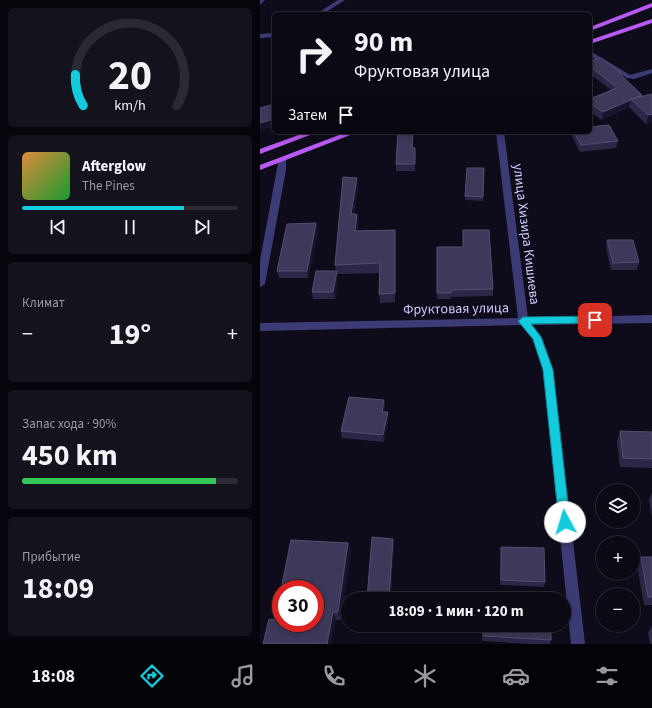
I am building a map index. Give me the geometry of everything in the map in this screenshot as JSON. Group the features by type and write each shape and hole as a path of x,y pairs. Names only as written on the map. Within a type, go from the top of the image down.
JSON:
{"main road":[{"path":"592,28 652,5"},
{"path":"592,41 652,21"},
{"path":"260,152 309,134"},
{"path":"260,168 349,134"}],"street":[{"name":"улица Хизира Кишиева","path":"500,134 523,321 537,337 548,370 578,644"},
{"path":"260,284 282,170 282,160"},
{"name":"Фруктовая улица","path":"260,327 652,319"}],"lane":[{"path":"322,12 342,0"},
{"path":"260,36 272,35"},
{"path":"592,54 629,77 634,77 652,71"}],"building":[{"path":"601,58 621,73 619,73 642,95 603,112 592,105 592,98 617,88 592,68 592,60"},
{"path":"652,94 652,114 648,115 631,99"},
{"path":"271,105 272,120 260,123 260,108"},
{"path":"609,125 618,141 581,145 575,134 592,134 592,127"},
{"path":"398,134 413,134 412,148 415,148 415,164 396,164"},
{"path":"467,168 484,168 483,197 465,196"},
{"path":"343,177 357,178 351,214 357,214 355,231 395,230 395,293 379,294 380,263 335,265"},
{"path":"316,223 307,271 277,271 287,224"},
{"path":"463,230 489,230 493,289 451,290 451,293 437,293 437,247 463,247"},
{"path":"607,240 633,240 639,262 613,263"},
{"path":"316,271 337,271 333,292 312,292"},
{"path":"349,397 384,400 382,412 388,412 383,435 341,431"},
{"path":"620,431 652,432 652,459 623,458"},
{"path":"372,537 393,539 389,592 368,592"},
{"path":"291,540 348,543 338,612 333,612 327,644 263,644 269,619 272,620 272,632 324,632 324,580 283,580"},
{"path":"501,547 544,548 545,582 501,580"},
{"path":"641,557 652,557 652,597 648,597"},
{"path":"483,632 551,632 551,640 483,636"}],"route":[{"path":"565,522 548,370 537,337 523,321 595,320"}]}
